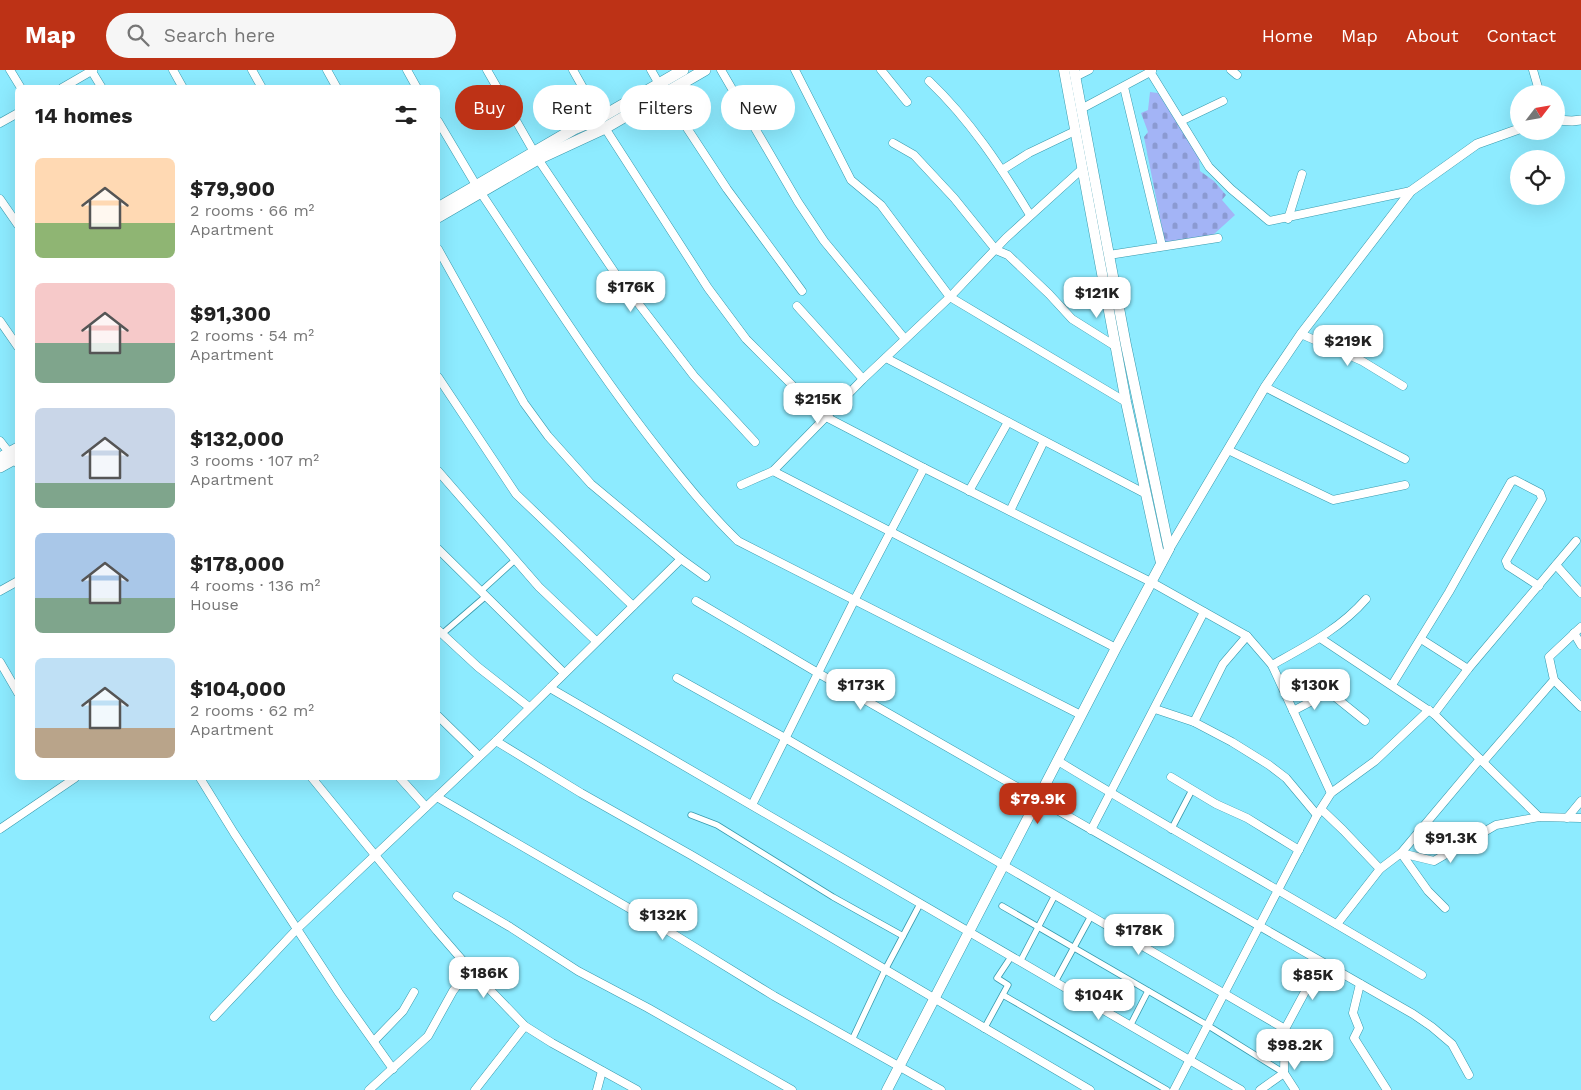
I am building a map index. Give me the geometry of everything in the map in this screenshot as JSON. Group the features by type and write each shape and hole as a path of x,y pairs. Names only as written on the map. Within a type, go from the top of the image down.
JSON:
{"main road":[{"path":"665,85 683,70"},
{"path":"668,85 706,70"},
{"path":"1064,70 1126,402 1162,563"},
{"path":"887,1090 1169,549 1109,255 1075,73"},
{"path":"440,207 478,189 536,156 588,130"},
{"path":"440,216 478,189"},
{"path":"0,467 12,456"}],"street":[{"path":"10,70 18,85"},
{"path":"67,85 92,70 100,85"},
{"path":"173,70 182,85"},
{"path":"252,70 260,85"},
{"path":"327,70 335,85"},
{"path":"407,70 415,85"},
{"path":"487,70 536,156 615,273 694,376 755,442"},
{"path":"573,70 581,85"},
{"path":"651,70 659,85"},
{"path":"721,70 798,202 824,241 905,339"},
{"path":"795,70 851,180 881,205 950,297 1126,402"},
{"path":"881,70 906,102"},
{"path":"1075,73 1089,70"},
{"path":"1533,70 1537,85"},
{"path":"1081,109 1151,71 1209,167 1231,190 1265,220 1273,222 1411,191"},
{"path":"929,82 953,104 1002,170 1030,215"},
{"path":"1124,87 1162,246"},
{"path":"1181,121 1223,101"},
{"path":"0,123 15,115"},
{"path":"1565,121 1581,120"},
{"path":"440,124 478,189 634,418 710,514 738,541 1081,715"},
{"path":"606,130 708,288 746,338 800,394 826,417 1151,582 1247,636 1272,665 1331,793"},
{"path":"688,130 727,189 802,291"},
{"path":"1002,170 1029,153 1075,131"},
{"path":"1169,549 1265,387 1301,334 1411,191 1477,144 1510,132"},
{"path":"893,143 914,155 954,198 996,250 1008,255 1072,319 1115,346"},
{"path":"741,486 773,471 864,379 950,297 1030,215 1082,169"},
{"path":"1288,218 1302,174"},
{"path":"0,199 15,221"},
{"path":"1109,255 1218,238"},
{"path":"440,253 524,403 548,436 591,484 706,578"},
{"path":"797,306 864,379"},
{"path":"0,321 15,343"},
{"path":"1301,334 1362,360 1403,386"},
{"path":"886,358 1146,494"},
{"path":"440,380 516,494 632,606"},
{"path":"1265,387 1405,459"},
{"path":"969,490 1008,422"},
{"path":"0,441 12,456"},
{"path":"1010,511 1044,441"},
{"path":"1228,450 1333,500 1405,485"},
{"path":"752,805 855,599 892,532 924,468"},
{"path":"773,471 1116,648"},
{"path":"440,473 539,587 596,641"},
{"path":"1392,685 1449,592 1511,482 1514,480 1540,493 1542,499 1506,564 1539,586"},
{"path":"1174,1090 1278,889 1331,793 1375,761 1432,712 1576,541"},
{"path":"440,551 564,673"},
{"path":"214,1017 298,929 496,741 681,559"},
{"path":"515,560 483,594 440,632 478,667 529,707"},
{"path":"1556,565 1581,593"},
{"path":"0,591 15,583"},
{"path":"1272,665 1320,638 1352,615 1366,600"},
{"path":"696,601 1432,1027 1452,1044 1469,1075"},
{"path":"1091,830 1204,612"},
{"path":"1579,629 1581,645"},
{"path":"1579,629 1549,657 1554,680 1581,707"},
{"path":"1194,722 1223,664 1247,636"},
{"path":"1320,638 1432,712 1539,817"},
{"path":"1421,639 1468,669"},
{"path":"0,662 15,688"},
{"path":"677,678 785,738 1285,1028"},
{"path":"1338,924 1380,869 1401,853 1554,680"},
{"path":"550,688 1241,1090"},
{"path":"1293,711 1329,692 1365,721"},
{"path":"1155,709 1194,722 1269,765 1286,778 1319,812 1343,830 1380,869"},
{"path":"440,718 479,756"},
{"path":"496,741 581,793 691,855 934,1000 1090,1090"},
{"path":"1058,761 1171,830 1278,889 1422,975"},
{"path":"1171,777 1216,804 1247,818 1299,850"},
{"path":"0,829 70,780"},
{"path":"201,780 339,993 393,1069"},
{"path":"314,780 432,925 525,1026 637,1090"},
{"path":"402,780 426,807"},
{"path":"1171,830 1192,790"},
{"path":"437,797 665,929 774,996 941,1090"},
{"path":"1567,818 1581,801"},
{"path":"691,815 717,825 833,897 903,936"},
{"path":"1401,853 1434,861 1496,825 1539,817 1581,818"},
{"path":"1401,853 1428,891 1445,908"},
{"path":"1020,962 1055,895"},
{"path":"457,896 510,927 578,972 648,1008 792,1090"},
{"path":"852,1040 885,970 920,904"},
{"path":"1002,906 1207,1025 1284,1073 1294,1090"},
{"path":"1055,982 1091,916"},
{"path":"984,1029 1008,985 997,978 1011,957"},
{"path":"1284,1073 1285,1028 1321,962"},
{"path":"369,1090 428,1036 453,991 470,968"},
{"path":"1360,984 1354,1013 1359,1028 1354,1038 1387,1090"},
{"path":"1130,1026 1148,991"},
{"path":"374,1041 403,1011 414,992"},
{"path":"1003,995 1168,1090"},
{"path":"475,1090 525,1026"},
{"path":"597,1090 602,1071"},
{"path":"1260,1090 1284,1073"}],"green space":[{"path":"1150,92 1158,93 1199,158 1200,171 1214,181 1226,195 1222,200 1235,215 1213,235 1165,243 1144,137 1148,132 1141,113 1148,110"}]}
